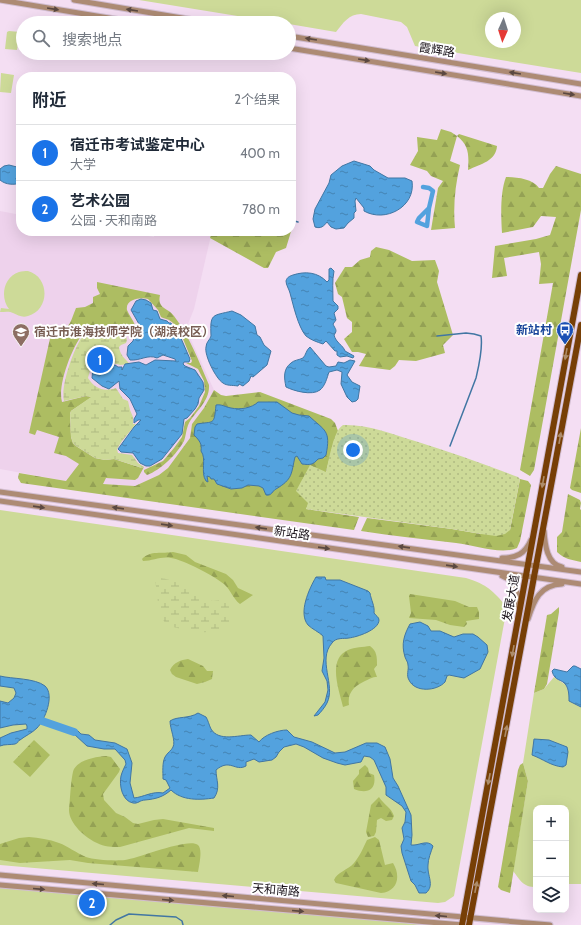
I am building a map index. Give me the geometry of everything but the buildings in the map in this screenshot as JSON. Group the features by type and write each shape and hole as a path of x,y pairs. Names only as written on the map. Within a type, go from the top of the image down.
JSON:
{"main road":[{"name":"发展大道","path":"462,925 581,275"},
{"name":"发展大道","path":"470,922 581,325"}],"street":[{"path":"0,0 97,16"},
{"path":"74,0 170,16"},
{"name":"霞辉路","path":"296,37 581,84"},
{"name":"霞辉路","path":"296,49 581,96"},
{"name":"新站路","path":"0,492 581,572"},
{"name":"新站路","path":"0,501 581,584"},
{"path":"486,559 511,558 518,556 525,551 535,528"},
{"path":"543,529 546,549 552,561 559,567 581,572"},
{"path":"482,570 507,578 515,585 518,593 517,628"},
{"path":"525,630 535,601 542,590 554,585 581,584"},
{"name":"天和南路","path":"0,875 463,918 470,922 550,925"},
{"name":"天和南路","path":"0,885 462,925"}],"shaded area":[{"path":"0,211 16,214 16,236 211,236 194,309 186,329 214,390 204,408 192,424 190,438 168,468 159,475 135,486 66,481 0,469"}],"green space":[{"path":"139,0 581,0 581,73 415,46 407,27 401,22 357,14 344,22 336,32 296,25 296,16 238,16"},
{"path":"7,32 16,32 16,50 5,49"},
{"path":"1,73 14,75 11,93 0,92"},
{"path":"441,129 451,132 457,136 450,161 460,165 455,196 455,228 431,230 438,188 443,181 431,176 427,171 410,165 418,151 417,137 437,140"},
{"path":"459,134 497,146 496,151 491,159 468,170 466,147 457,136"},
{"path":"556,166 581,174 581,210 534,470 530,476 520,470 553,283 539,284 541,264 539,252 504,258 507,276 492,278 495,246 550,235 556,217 541,216 533,227 502,233 502,197 506,177 524,179 533,182 539,188 543,188"},
{"path":"211,236 290,236 286,248 276,252 268,268 264,268 210,238"},
{"path":"376,247 389,250 412,261 435,260 439,271 437,282 453,335 443,345 445,353 416,361 399,360 390,370 359,366 366,354 352,352 344,339 352,332 352,322 347,318 342,297 338,294 335,283 345,267 352,267 360,260 370,257 371,251"},
{"path":"28,271 35,274 43,286 43,301 40,307 35,313 26,317 10,312 0,312 1,308 9,309 6,304 4,294 6,283 9,278 19,272"},
{"path":"97,282 160,295 159,300 161,305 174,316 185,332 209,385 209,391 205,401 189,423 181,446 163,465 147,475 144,470 163,461 182,437 185,422 199,406 205,392 204,381 198,369 186,363 191,363 192,361 181,334 172,322 161,317 158,310 148,299 141,298 128,303 127,310 135,325 133,333 129,334 123,329 117,327 85,331 80,337 67,365 61,395 62,402 86,396 92,397 71,411 71,437 73,443 95,458 105,460 114,459 142,468 144,467 138,478 135,480 106,478 103,484 135,486 159,475 168,468 190,438 192,424 204,408 214,390 221,395 226,396 260,392 331,419 335,423 338,431 326,472 306,509 359,517 354,530 21,483 18,478 19,473 66,481 79,464 66,456 54,453 59,437 37,430 35,435 29,433 51,334 56,336 65,330 71,321 76,308 85,307 93,303 93,297 100,294 97,288"},
{"path":"102,330 121,331 125,333 127,340 126,343 119,347 122,355 130,364 120,365 103,363 91,367 88,378 100,389 108,390 116,388 123,399 128,401 133,417 133,424 136,424 117,449 118,453 132,455 138,463 144,467 142,468 114,459 105,460 95,458 76,446 71,437 71,411 91,397 86,396 64,401 63,394 66,376 81,338 85,333"},
{"path":"343,425 361,426 388,433 454,454 518,477 520,479 510,530 505,534 496,536 306,509 308,503 296,491 310,465 326,472 334,440"},
{"path":"581,428 581,493 570,488"},
{"path":"520,479 528,481 531,485 520,541 517,548 511,550 487,549 456,543 361,531 367,518 481,534 510,530"},
{"path":"568,494 580,500 581,503 581,562 565,558 557,552 557,537 562,532"},
{"path":"0,510 466,578 480,583 493,592 507,607 454,896 445,902 438,903 0,865"},
{"path":"173,552 186,555 195,562 226,574 233,580 238,588 253,595 240,604 224,584 191,565 171,558 143,561 142,559 153,553"},
{"path":"157,577 179,582 203,599 213,601 229,599 231,609 228,629 196,633 166,625 159,612 155,578"},
{"path":"410,594 455,601 469,607 477,607 479,619 466,621 467,624 464,627 450,625 436,620 409,618 411,613"},
{"path":"559,607 547,684 544,689 534,693 547,615 551,614"},
{"path":"370,646 376,654 377,665 374,669 377,677 365,681 355,687 349,696 349,705 343,707 336,676 338,660 342,654 348,650"},
{"path":"188,659 203,666 207,671 213,671 212,679 197,684 176,677 172,674 170,670 176,663"},
{"path":"554,677 566,685 570,701 581,707 581,884 569,884 569,805 533,805 533,887 525,885 513,871 528,781 523,763 534,693 544,689"},
{"path":"34,740 50,755 30,777 13,762"},
{"path":"106,756 111,757 120,769 103,794 104,800 116,813 133,823 138,824 163,819 214,828 214,831 189,828 120,847 102,845 88,838 75,825 70,815 69,810 73,772 80,763 84,761"},
{"path":"523,763 528,781 510,893 501,890 498,887 518,770 520,765"},
{"path":"365,765 368,768 369,773 374,775 374,785 370,790 366,791 354,789 353,781 359,774 359,770"},
{"path":"379,797 391,810 394,816 392,820 386,821 381,818 377,820 376,832 374,836 368,837 366,832 371,805"},
{"path":"29,837 55,842 82,855 99,860 125,860 175,846 193,843 198,845 200,850 198,872 88,863 70,860 20,863 0,860 0,844 19,838"},
{"path":"375,837 379,840 385,865 393,863 397,873 394,886 387,892 381,893 336,883 334,880 335,877 354,863 360,855 367,840"},
{"path":"0,887 370,918 421,925 0,925"}],"water":[{"path":"354,161 370,166 388,178 405,178 412,181 412,190 409,198 404,205 397,210 389,214 381,215 364,211 364,208 356,198 356,211 354,213 354,218 344,228 336,229 331,227 327,222 322,227 315,227 313,219 315,209 329,183 331,175 342,166"},
{"path":"9,165 16,167 16,184 5,183 0,180 0,169"},
{"path":"331,268 334,271 333,301 338,306 338,309 334,313 336,320 333,324 336,331 334,335 345,351 354,356 353,358 347,356 340,357 337,355 337,351 335,351 326,341 323,344 306,336 298,321 290,292 286,284 289,277 302,273 315,274 327,282 329,280 329,269"},
{"path":"141,299 151,303 153,310 157,311 160,319 171,323 180,336 190,359 189,362 184,362 183,364 195,370 203,382 204,390 195,409 187,418 184,419 182,434 162,459 150,466 140,463 133,453 121,452 118,449 141,420 134,423 134,419 137,414 130,399 120,389 119,381 109,389 102,386 92,378 93,368 103,364 122,367 122,370 125,364 139,362 146,365 155,360 176,361 175,359 163,355 157,358 147,357 137,360 130,360 127,355 128,346 133,341 139,324 131,310 136,301"},
{"path":"232,311 241,315 255,326 257,335 260,337 264,345 271,351 267,365 253,377 251,376 249,381 243,386 239,384 238,386 228,385 220,381 211,366 206,351 207,344 211,336 212,319 216,315"},
{"path":"310,347 326,366 329,367 336,366 338,362 344,363 350,360 355,361 347,375 352,382 360,386 358,399 356,401 352,402 347,397 341,384 342,372 337,370 329,372 326,382 317,392 303,392 286,387 285,371 288,365 303,358"},
{"path":"258,402 277,402 292,413 309,416 323,428 327,436 328,440 326,455 323,458 309,464 302,464 297,456 295,457 292,472 286,482 268,495 266,495 263,488 259,486 248,485 242,488 231,489 217,484 214,479 207,476 208,482 206,481 204,477 201,444 194,435 195,427 197,424 210,422 214,419 216,405 222,405 234,409 242,409 253,406"},
{"path":"316,577 325,577 326,580 340,580 368,591 370,593 374,613 379,620 378,624 372,630 362,635 338,639 332,643 326,657 329,696 323,709 318,715 314,716 325,702 328,690 327,681 322,671 324,658 323,636 308,625 304,614 308,594"},
{"path":"420,622 428,626 431,631 440,631 454,637 463,634 473,634 478,637 487,645 488,652 480,669 464,678 449,675 447,676 445,682 432,689 421,689 412,684 408,676 408,664 403,648 404,640 410,624"},
{"path":"573,666 581,669 581,707 569,701 566,685 555,677 552,671 554,669 567,672"},
{"path":"0,676 41,683 48,690 49,701 46,714 37,728 15,744 0,746 0,738 11,733 27,729 27,726 26,724 0,728 0,701 8,703 14,698 16,693 14,688 0,686"},
{"path":"198,713 206,717 214,733 224,737 251,735 259,742 261,739 272,733 287,730 294,737 312,742 335,753 345,752 366,743 377,743 385,747 390,759 393,778 411,815 411,845 428,843 433,846 428,863 430,884 429,890 426,893 419,893 411,881 401,846 404,839 402,828 405,822 406,812 402,806 386,795 386,787 374,760 370,757 364,756 361,762 345,765 323,758 296,744 284,747 272,760 259,762 254,759 246,762 246,766 239,767 225,765 216,770 218,787 214,798 191,799 175,794 171,790 159,797 133,803 126,799 120,784 122,772 126,764 125,760 115,749 87,746 74,734 75,730 81,734 89,735 95,740 115,743 127,749 132,763 130,783 134,798 155,793 163,793 170,788 166,780 163,779 163,762 174,744 170,721 176,718 191,716"},
{"path":"534,739 549,740 567,747 568,752 566,765 563,767 555,765 532,755"}],"waterway":[{"path":"423,187 429,188 433,191 427,226 417,222 429,208"},
{"path":"437,336 466,333 481,336 481,352 476,378 450,446"},
{"path":"42,721 74,732"},
{"path":"110,925 116,920 129,914 176,917 182,921 183,925"}],"place":[{"name":"新站村","path":"565,345"},
{"name":"宿迁市淮海技师学院（湖滨校区）","path":"21,347"},
{"name":"宿迁市考试鉴定中心","path":"100,360"},
{"name":"艺术公园","path":"92,903"}]}
